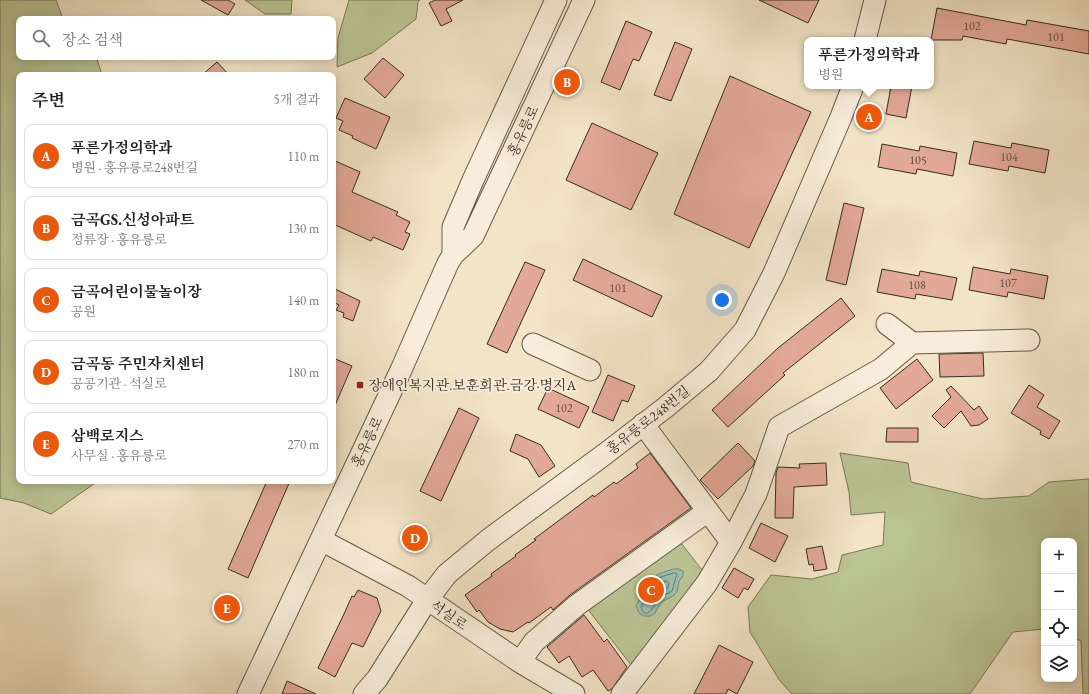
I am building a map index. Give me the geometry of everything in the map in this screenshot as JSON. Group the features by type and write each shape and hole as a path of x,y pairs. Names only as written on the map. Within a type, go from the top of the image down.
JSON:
{"street":[{"name":"홍유릉로","path":"453,255 453,227 473,180 556,0"},
{"name":"홍유릉로","path":"248,694 401,370 453,255 473,236 584,0"},
{"path":"865,37 875,0"},
{"name":"홍유릉로248번길","path":"364,694 377,679 427,600 448,574 488,540 605,454 709,371 745,330 777,266 852,89"},
{"path":"887,324 912,344"},
{"path":"622,694 707,583 731,542 756,494 779,427 881,370 912,344 1029,340"},
{"path":"533,344 590,370"},
{"path":"643,424 731,542"},
{"path":"520,662 534,642 577,605 708,511"},
{"name":"석실로","path":"321,540 408,586 520,662 574,694"}],"green space":[{"path":"0,0 56,0 62,16 16,16 16,60 97,60 101,72 16,72 16,484 94,484 51,514 24,503 0,498"},
{"path":"245,0 292,0 291,14 265,14"},
{"path":"349,0 420,0 418,2 416,19 372,53 337,67 338,38"},
{"path":"840,453 908,463 911,482 983,499 1029,496 1049,482 1089,479 1089,694 1083,694 1081,641 1077,639 1077,538 1041,538 1041,629 1013,632 970,694 792,694 780,681 750,632 748,607 771,575 812,579 838,572 842,555 883,545 885,512 851,515 849,492"},
{"path":"678,539 705,574 635,670 586,607"}],"water":[{"path":"673,569 683,571 683,576 679,581 677,592 673,596 661,602 655,613 650,616 644,616 639,613 636,606 644,592 645,580"}],"building":[{"path":"201,0 228,0 235,4 228,15"},
{"path":"435,0 463,0 446,9 452,21 441,26 429,3"},
{"path":"759,0 819,0 808,23"},
{"path":"937,8 1026,25 1027,20 1089,31 1089,54 1007,39 1006,44 963,36 962,40 934,40 934,37 932,37"},
{"path":"626,21 652,32 639,61 633,59 620,90 601,82"},
{"path":"675,42 692,49 671,101 654,95"},
{"path":"383,58 404,75 385,98 364,79"},
{"path":"217,62 226,72 205,72"},
{"path":"730,76 811,112 749,248 674,214"},
{"path":"890,89 911,89 906,118 886,114"},
{"path":"345,98 390,117 376,149 339,130 343,121 336,118"},
{"path":"592,123 658,153 631,210 566,180"},
{"path":"974,141 1011,148 1012,143 1049,150 1045,173 1009,166 1008,171 969,164"},
{"path":"882,144 919,151 920,146 957,153 953,176 917,169 916,174 878,167"},
{"path":"336,161 360,172 352,192 398,212 396,215 410,222 405,232 410,234 403,250 373,237 371,241 336,225"},
{"path":"844,203 864,208 846,285 826,280"},
{"path":"583,259 662,296 652,317 573,280"},
{"path":"525,262 545,270 507,353 487,344"},
{"path":"973,267 1010,274 1011,269 1048,276 1044,299 1008,292 1007,297 969,290"},
{"path":"882,269 919,276 920,271 957,278 952,300 916,294 915,299 877,292"},
{"path":"336,289 360,301 353,321 343,317 344,313 336,310 339,305 336,304"},
{"path":"841,298 855,316 783,373 785,375 728,427 712,410 778,348"},
{"path":"983,353 984,376 940,377 939,354"},
{"path":"336,359 352,366 336,403"},
{"path":"917,359 933,380 896,409 880,388"},
{"path":"608,375 635,386 628,402 622,400 613,421 592,412"},
{"path":"1029,385 1044,395 1037,407 1060,421 1049,439 1040,434 1041,431 1011,413"},
{"path":"951,386 974,410 979,406 988,419 979,425 971,426 961,411 944,428 932,416 951,397 946,390"},
{"path":"548,388 589,407 579,428 538,409"},
{"path":"459,408 479,418 441,501 420,491"},
{"path":"887,428 918,428 918,442 886,442"},
{"path":"516,434 541,445 555,466 539,477 528,459 510,451"},
{"path":"738,443 755,461 753,466 718,499 700,480"},
{"path":"650,453 691,508 570,595 553,610 551,607 529,623 528,622 513,632 500,629 488,622 479,610 477,612 465,595 492,576 491,574 536,540 534,539 593,495 594,497 614,482 616,484 638,468 636,464"},
{"path":"826,463 827,485 794,487 793,518 775,518 776,473 778,467 800,468 799,464"},
{"path":"266,484 289,484 248,578 228,569"},
{"path":"761,523 788,536 775,562 749,548"},
{"path":"822,546 827,569 814,571 813,564 809,565 806,549"},
{"path":"734,568 754,579 748,590 744,588 738,598 722,588"},
{"path":"358,590 377,598 381,611 363,647 352,643 335,677 318,668 352,596 354,597"},
{"path":"584,615 604,642 607,639 627,667 612,689 608,691 593,670 582,677 569,656 559,663 547,647"},
{"path":"719,645 753,662 737,694 728,689 726,694 694,694"},
{"path":"287,681 316,694 282,694"}],"place":[{"name":"금곡GS.신성아파트","path":"567,82"},
{"name":"푸른가정의학과","path":"869,117"},
{"name":"장애인복지관.보훈회관.금강·명지A","path":"360,385"},
{"name":"금곡동 주민자치센터","path":"415,538"},
{"name":"금곡어린이물놀이장","path":"651,590"},
{"name":"삼백로지스","path":"227,608"}]}
